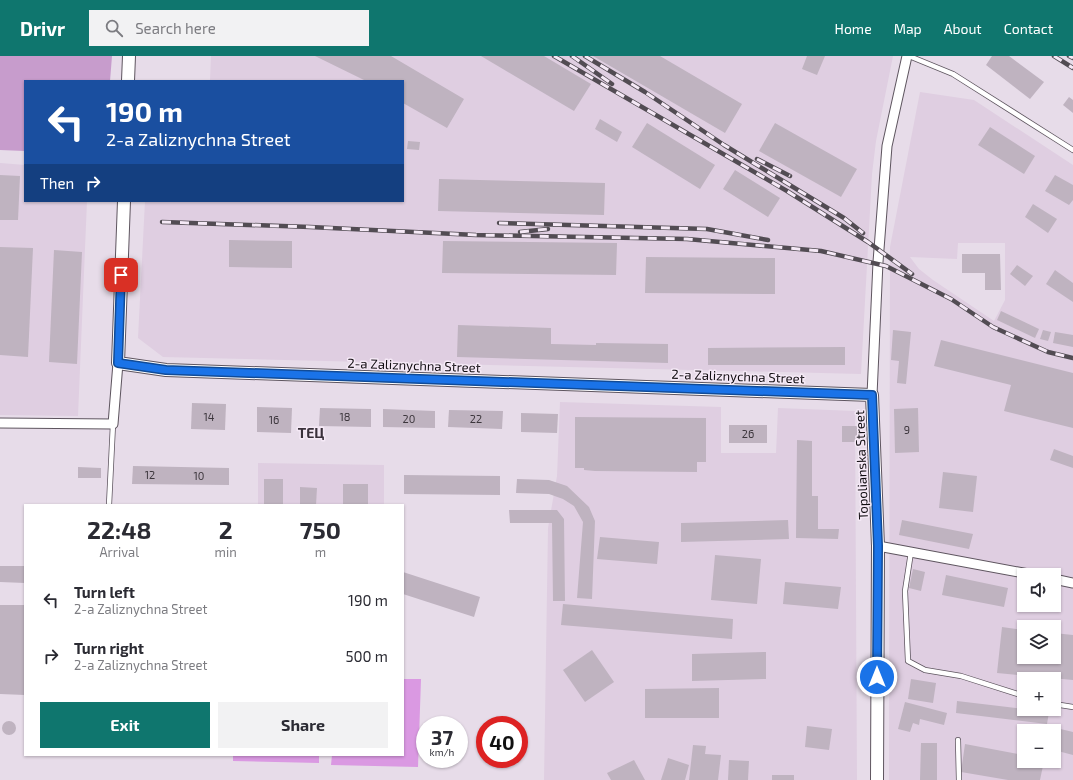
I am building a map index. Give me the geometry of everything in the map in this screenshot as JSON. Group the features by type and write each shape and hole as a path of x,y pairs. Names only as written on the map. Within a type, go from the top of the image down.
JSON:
{"street":[{"path":"128,80 129,56"},
{"name":"Topolianska Street","path":"876,780 878,546 872,395 878,262 886,146 908,56"},
{"path":"0,423 113,424 118,363 124,202"},
{"name":"2-a Zaliznychna Street","path":"118,363 166,370 872,395"},
{"path":"878,546 1017,572"},
{"path":"1061,580 1073,583"}],"lane":[{"path":"908,56 953,74 1073,150"},
{"path":"109,504 113,424"},
{"path":"911,552 905,591 908,661 926,670 961,676 1017,694"},
{"path":"1061,705 1073,707"},
{"path":"958,740 959,780"}],"shaded area":[{"path":"0,56 112,56 110,80 24,80 24,151 0,150"},
{"path":"211,56 893,56 876,141 872,174 861,374 163,357 138,338 145,202 404,202 404,80 210,80"},
{"path":"920,92 974,100 1073,165 1073,780 889,780 890,247","holes":["958,243 1005,243 1005,300 994,321 933,280 919,269 910,257 957,259"]},
{"path":"0,163 24,165 24,202 87,202 78,416 0,415"},
{"path":"560,402 721,407 721,453 776,453 778,408 855,411 857,780 544,780 548,528 557,476"},
{"path":"258,463 384,465 384,504 258,504"},
{"path":"404,679 421,679 420,716 416,716 416,767 331,765 332,756 404,756"},
{"path":"233,756 319,756 319,763 233,761"}],"building":[{"path":"315,56 391,56 464,99 447,128 404,104 404,80 364,80"},
{"path":"481,56 544,56 591,84 574,111"},
{"path":"593,56 660,56 742,104 725,133"},
{"path":"807,56 825,56 817,75 802,69"},
{"path":"992,56 1009,56 1044,82 1030,99 986,65"},
{"path":"1069,97 1073,100 1073,113 1063,105"},
{"path":"600,119 622,132 617,142 595,129"},
{"path":"647,123 715,165 700,189 632,147"},
{"path":"775,123 857,169 841,197 759,151"},
{"path":"990,127 1035,156 1024,174 978,145"},
{"path":"408,141 420,142 419,150 407,149"},
{"path":"735,170 780,198 768,217 723,189"},
{"path":"0,175 20,176 18,220 0,220"},
{"path":"1055,175 1073,185 1073,200 1069,205 1045,191"},
{"path":"439,179 605,183 604,215 438,211"},
{"path":"1033,204 1057,219 1048,233 1025,217"},
{"path":"229,240 292,241 292,268 229,267"},
{"path":"443,241 617,243 616,275 442,273"},
{"path":"0,247 33,248 28,357 0,355"},
{"path":"54,250 82,252 77,364 49,362"},
{"path":"962,254 1000,254 1001,290 985,290 985,273 962,273"},
{"path":"646,257 775,258 775,294 645,293"},
{"path":"1017,265 1033,276 1025,286 1010,274"},
{"path":"1055,270 1073,283 1073,302 1046,284"},
{"path":"1001,311 1039,329 1035,338 997,320"},
{"path":"458,325 551,328 551,344 668,344 668,363 457,357"},
{"path":"893,330 911,332 906,384 897,383 899,361 891,360"},
{"path":"1043,330 1051,332 1048,341 1040,339"},
{"path":"1055,332 1073,335 1073,347 1053,343"},
{"path":"941,340 1073,373 1073,428 1004,411 1011,385 934,366"},
{"path":"845,347 845,365 708,365 708,348"},
{"path":"192,403 226,404 225,430 191,429"},
{"path":"257,407 292,408 291,433 257,432"},
{"path":"320,408 371,409 371,427 319,426"},
{"path":"918,408 919,452 895,453 894,409"},
{"path":"383,409 435,411 435,428 383,427"},
{"path":"449,410 503,411 502,429 448,427"},
{"path":"521,413 558,414 557,433 521,432"},
{"path":"575,417 706,418 706,462 697,462 697,472 595,471 584,470 584,468 575,468"},
{"path":"729,425 767,425 767,443 729,443"},
{"path":"842,426 857,426 857,442 842,442"},
{"path":"797,440 812,441 812,496 818,496 818,529 839,529 838,539 796,538"},
{"path":"1054,449 1073,456 1073,468 1050,460"},
{"path":"133,466 229,468 229,485 132,484"},
{"path":"78,467 101,468 101,478 78,478"},
{"path":"943,472 977,476 973,512 939,508"},
{"path":"404,475 500,476 500,495 404,494"},
{"path":"264,479 283,479 283,504 264,504"},
{"path":"517,479 549,480 567,486 589,507 595,521 592,599 577,598 583,522 574,506 563,499 549,494 516,493"},
{"path":"343,484 368,484 368,504 343,504"},
{"path":"300,487 317,488 316,504 300,504"},
{"path":"509,510 557,510 564,519 565,601 553,601 552,523 510,523"},
{"path":"788,520 789,539 681,542 681,523"},
{"path":"902,520 973,534 969,549 899,535"},
{"path":"600,537 659,542 657,564 597,559"},
{"path":"715,555 761,559 757,604 711,600"},
{"path":"0,566 24,566 24,583 0,582"},
{"path":"913,569 925,572 921,591 909,588"},
{"path":"404,572 480,597 474,617 404,594"},
{"path":"946,575 1008,588 1004,607 942,595"},
{"path":"785,582 841,587 838,609 783,604"},
{"path":"563,604 733,619 732,639 561,625"},
{"path":"0,605 24,605 24,695 0,694"},
{"path":"1002,627 1017,629 1017,664 1061,664 1061,634 1073,635 1073,680 1061,679 1061,672 1017,672 1017,675 997,673"},
{"path":"592,650 614,682 585,702 563,670"},
{"path":"766,652 766,679 692,681 692,654"},
{"path":"911,679 936,683 933,703 908,699"},
{"path":"719,688 719,718 645,718 645,689"},
{"path":"957,701 1017,708 1017,716 1048,716 1047,724 956,713"},
{"path":"905,702 947,713 944,725 920,719 919,725 913,723 910,732 898,729"},
{"path":"9,721 14,723 16,728 14,733 9,735 4,733 2,728 4,723"},
{"path":"807,726 832,729 829,750 805,747"},
{"path":"1061,729 1073,732 1073,755 1061,752"},
{"path":"921,743 937,743 937,780 920,780"},
{"path":"965,744 1017,754 1017,768 1043,768 1040,780 1008,780 961,772"},
{"path":"693,745 706,746 705,754 721,755 718,780 689,780"},
{"path":"668,758 689,765 685,780 661,780"},
{"path":"634,760 645,780 611,780 607,773"},
{"path":"729,760 749,761 748,780 728,780"},
{"path":"772,775 794,775 794,780 772,780"}],"railway":[{"path":"554,56 787,191 868,242 912,274"},
{"path":"572,56 612,84"},
{"path":"585,56 645,92 724,145 844,218 863,233"},
{"path":"1054,56 1073,68"},
{"path":"1069,56 1073,58"},
{"path":"757,159 790,176"},
{"path":"162,222 476,235 687,239 821,251 886,266 951,299 993,327 1048,352 1073,358"},
{"path":"499,223 707,229 768,240"},
{"path":"520,232 548,229"}],"district":[{"name":"ТЕЦ","path":"311,433"}],"route":[{"path":"121,275 118,363 166,370 872,395 878,546 877,677"}]}
